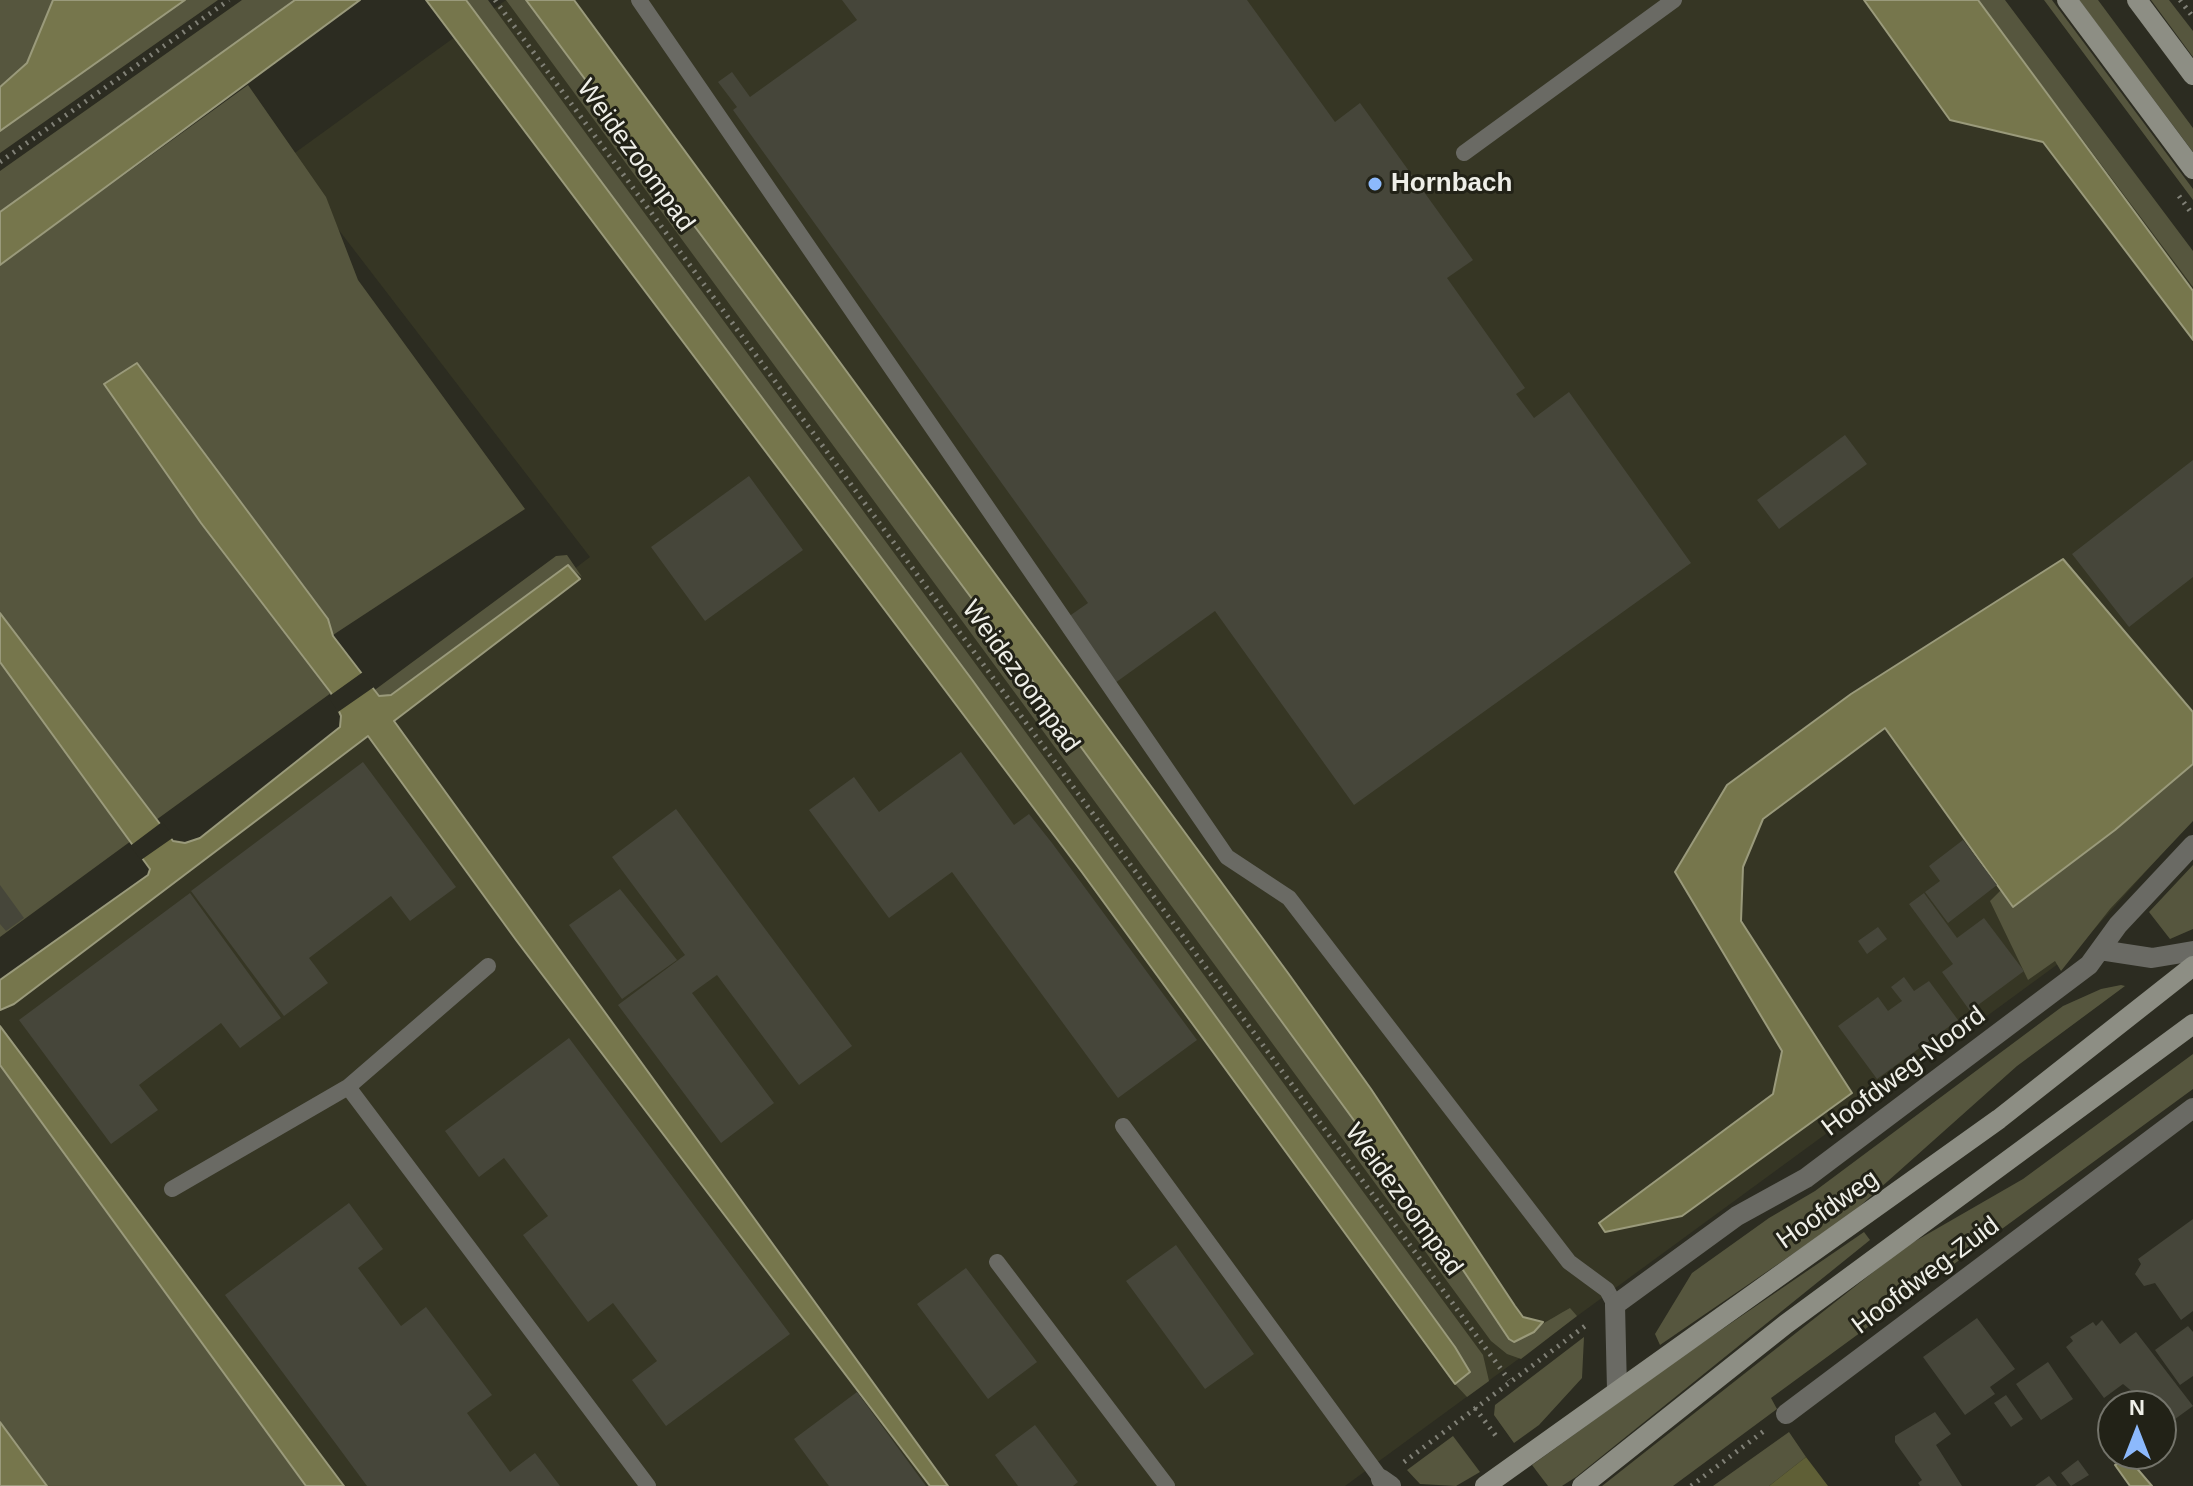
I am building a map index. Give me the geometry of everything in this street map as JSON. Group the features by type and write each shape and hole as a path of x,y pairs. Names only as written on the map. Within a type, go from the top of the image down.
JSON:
{"main road":[{"path":"2067,0 2193,169"},
{"path":"2137,0 2193,75"},
{"name":"Hoofdweg","path":"1485,1486 1999,1119 2193,966"},
{"path":"1582,1486 1786,1324 2193,1024"}],"street":[{"name":"Hoofdweg-Noord","path":"1615,1305 1737,1216 1806,1178 2089,965 2118,925 2193,845"},
{"path":"2100,950 2152,958 2193,951"},
{"name":"Hoofdweg-Zuid","path":"1786,1414 2193,1108"},
{"path":"1615,1305 1617,1390"}],"lane":[{"path":"639,0 1227,857 1289,898 1569,1262 1607,1290 1615,1305"},
{"path":"1464,153 1674,0"},
{"path":"172,1189 348,1087 488,966"},
{"path":"348,1087 648,1486"},
{"path":"1123,1126 1381,1484"},
{"path":"997,1262 1167,1486"}],"path":[{"path":"0,162 229,0"},
{"name":"Weidezoompad","path":"495,0 1509,1380"},
{"path":"2180,0 2193,17"},
{"path":"1381,1484 1509,1380 1615,1305"},
{"path":"1691,1486 1786,1414"}],"shaded area":[{"path":"0,0 53,0 27,63 0,87"},
{"path":"53,0 185,0 0,131 0,87 27,63"},
{"path":"185,0 218,0 0,153 0,131"},
{"path":"242,0 295,0 0,212 0,171"},
{"path":"295,0 360,0 0,265 0,212"},
{"path":"426,0 466,0 973,681 1455,1347 1470,1372 1455,1384 1081,871"},
{"path":"466,0 488,0 1483,1355 1489,1381 1467,1397 1455,1384 1470,1372 1455,1347 973,681"},
{"path":"506,0 1987,0 2193,262 2193,819 2073,953 1345,1486 292,1486 0,1110 0,1008 590,557 285,160"},
{"path":"506,0 526,0 999,635 1459,1264 1509,1339 1570,1308 1577,1316 1521,1359 1507,1354 1491,1341"},
{"path":"526,0 574,0 1288,973 1371,1089 1523,1317 1543,1322 1534,1332 1514,1342 1509,1339 1459,1264 999,635"},
{"path":"1864,0 1978,0 2193,291 2193,340 2043,142 1950,120"},
{"path":"1978,0 2005,0 2193,251 2193,287"},
{"path":"2044,0 2052,0 2193,189 2193,200"},
{"path":"2079,0 2098,0 2193,128 2193,152"},
{"path":"2151,0 2169,0 2193,31 2193,57"},
{"path":"248,85 326,197 358,280 525,509 333,635 328,619 104,383 201,523 331,693 156,820 0,613 0,265"},
{"path":"137,363 328,619 333,636 379,696 391,695 568,565 580,579 394,721 948,1486 930,1486 516,940 368,736 14,1004 0,1010 0,980 148,875 150,869 0,662 0,613 173,841 185,843 200,838 340,727 341,716 331,693 201,523 104,384"},
{"path":"567,555 582,577 568,566 391,696 379,696 372,692 556,556"},
{"path":"2063,559 2193,712 2193,764 2115,830 2013,907 1885,728 1763,819 1743,867 1741,921 1852,1093 1682,1216 1605,1232 1599,1223 1773,1094 1782,1051 1675,872 1727,785 1851,694"},
{"path":"0,662 131,841 0,937"},
{"path":"2193,764 2193,821 2110,909 2061,971 2055,961 2028,980 1990,901 2001,890 2013,907 2115,830"},
{"path":"2193,865 2193,929 2170,939 2149,912"},
{"path":"2125,986 2017,1066 1851,1214 1660,1345 1655,1334 1692,1273 1769,1218 1815,1191 2063,1006 2101,989"},
{"path":"0,1026 344,1486 306,1486 0,1065"},
{"path":"2193,1054 2193,1089 1771,1398 1777,1409 1673,1486 1602,1486 1905,1247 2023,1179"},
{"path":"0,1065 306,1486 47,1486 0,1422"},
{"path":"1864,1232 1870,1240 1576,1477 1562,1486 1548,1486 1532,1465 1683,1356"},
{"path":"1584,1337 1582,1378 1539,1425 1514,1443 1494,1415 1495,1405"},
{"path":"0,1422 47,1486 0,1486"},
{"path":"1789,1432 1806,1457 1769,1486 1713,1486"},
{"path":"1453,1436 1480,1472 1456,1486 1420,1484 1407,1470"},
{"path":"1806,1457 1828,1486 1769,1486"},
{"path":"2119,1470 2138,1470 2152,1486 2130,1486"}],"pier":[{"path":"363,672 374,687 338,712 328,697"},
{"path":"162,822 174,837 141,860 130,846"}],"building":[{"path":"842,0 1247,0 1335,122 1360,103 1473,260 1447,278 1525,388 1516,394 1534,418 1569,392 1691,563 1354,805 1215,611 1115,683 1068,617 1088,603 733,110 737,107 718,82 732,72 750,97 857,20"},
{"path":"1845,435 1867,464 1779,529 1757,500"},
{"path":"2193,460 2193,577 2129,627 2072,554"},
{"path":"749,476 803,550 705,621 651,547"},
{"path":"961,752 1014,825 1029,814 1197,1040 1118,1098 952,872 889,918 809,810 854,777 879,812"},
{"path":"363,762 456,887 410,921 391,896 309,958 328,983 284,1016 191,891"},
{"path":"676,809 852,1046 799,1085 717,975 692,993 774,1103 721,1143 618,1005 685,955 612,857"},
{"path":"1963,840 1997,885 1948,923 1925,892 1940,881 1929,866"},
{"path":"0,885 24,918 6,931 0,924"},
{"path":"620,889 677,960 622,999 569,925"},
{"path":"190,893 281,1018 240,1048 221,1023 139,1085 158,1110 111,1144 19,1020"},
{"path":"1924,893 1957,938 1984,918 2024,971 1970,1011 1942,972 1953,964 1909,904"},
{"path":"1878,927 1887,939 1867,954 1858,941"},
{"path":"1904,977 1914,991 1929,981 1958,1020 1877,1079 1838,1026 1878,997 1888,1011 1902,1001 1891,987"},
{"path":"569,1038 790,1334 666,1426 632,1380 657,1361 613,1303 588,1322 523,1235 548,1216 504,1158 479,1177 445,1131"},
{"path":"349,1203 383,1249 358,1268 401,1326 426,1307 492,1395 467,1413 510,1472 535,1453 560,1486 367,1486 225,1295"},
{"path":"2193,1219 2193,1311 2181,1320 2155,1283 2144,1286 2135,1274 2141,1264 2138,1259"},
{"path":"1176,1245 1254,1354 1205,1389 1126,1281"},
{"path":"966,1268 1037,1362 988,1399 917,1304"},
{"path":"1977,1318 2015,1369 1990,1387 1995,1394 1965,1415 1923,1357"},
{"path":"2102,1320 2120,1344 2136,1332 2193,1406 2177,1418 2177,1390 2130,1390 2123,1384 2115,1390 2098,1390 2066,1347 2073,1341 2070,1337 2093,1322 2096,1326"},
{"path":"2188,1326 2193,1332 2193,1376 2180,1385 2155,1350"},
{"path":"2048,1362 2073,1399 2041,1420 2016,1384"},
{"path":"857,1392 926,1486 829,1486 794,1439"},
{"path":"2006,1395 2023,1419 2011,1427 1994,1403"},
{"path":"1935,1412 1951,1434 1936,1445 1962,1486 1920,1486 1918,1483 1922,1480 1895,1442 1895,1436"},
{"path":"1035,1425 1078,1482 1073,1486 1018,1486 995,1455"},
{"path":"2078,1460 2089,1475 2071,1486 2061,1473"},
{"path":"2049,1476 2057,1486 2035,1486"}],"place":[{"name":"Hornbach","path":"1375,184"}]}
